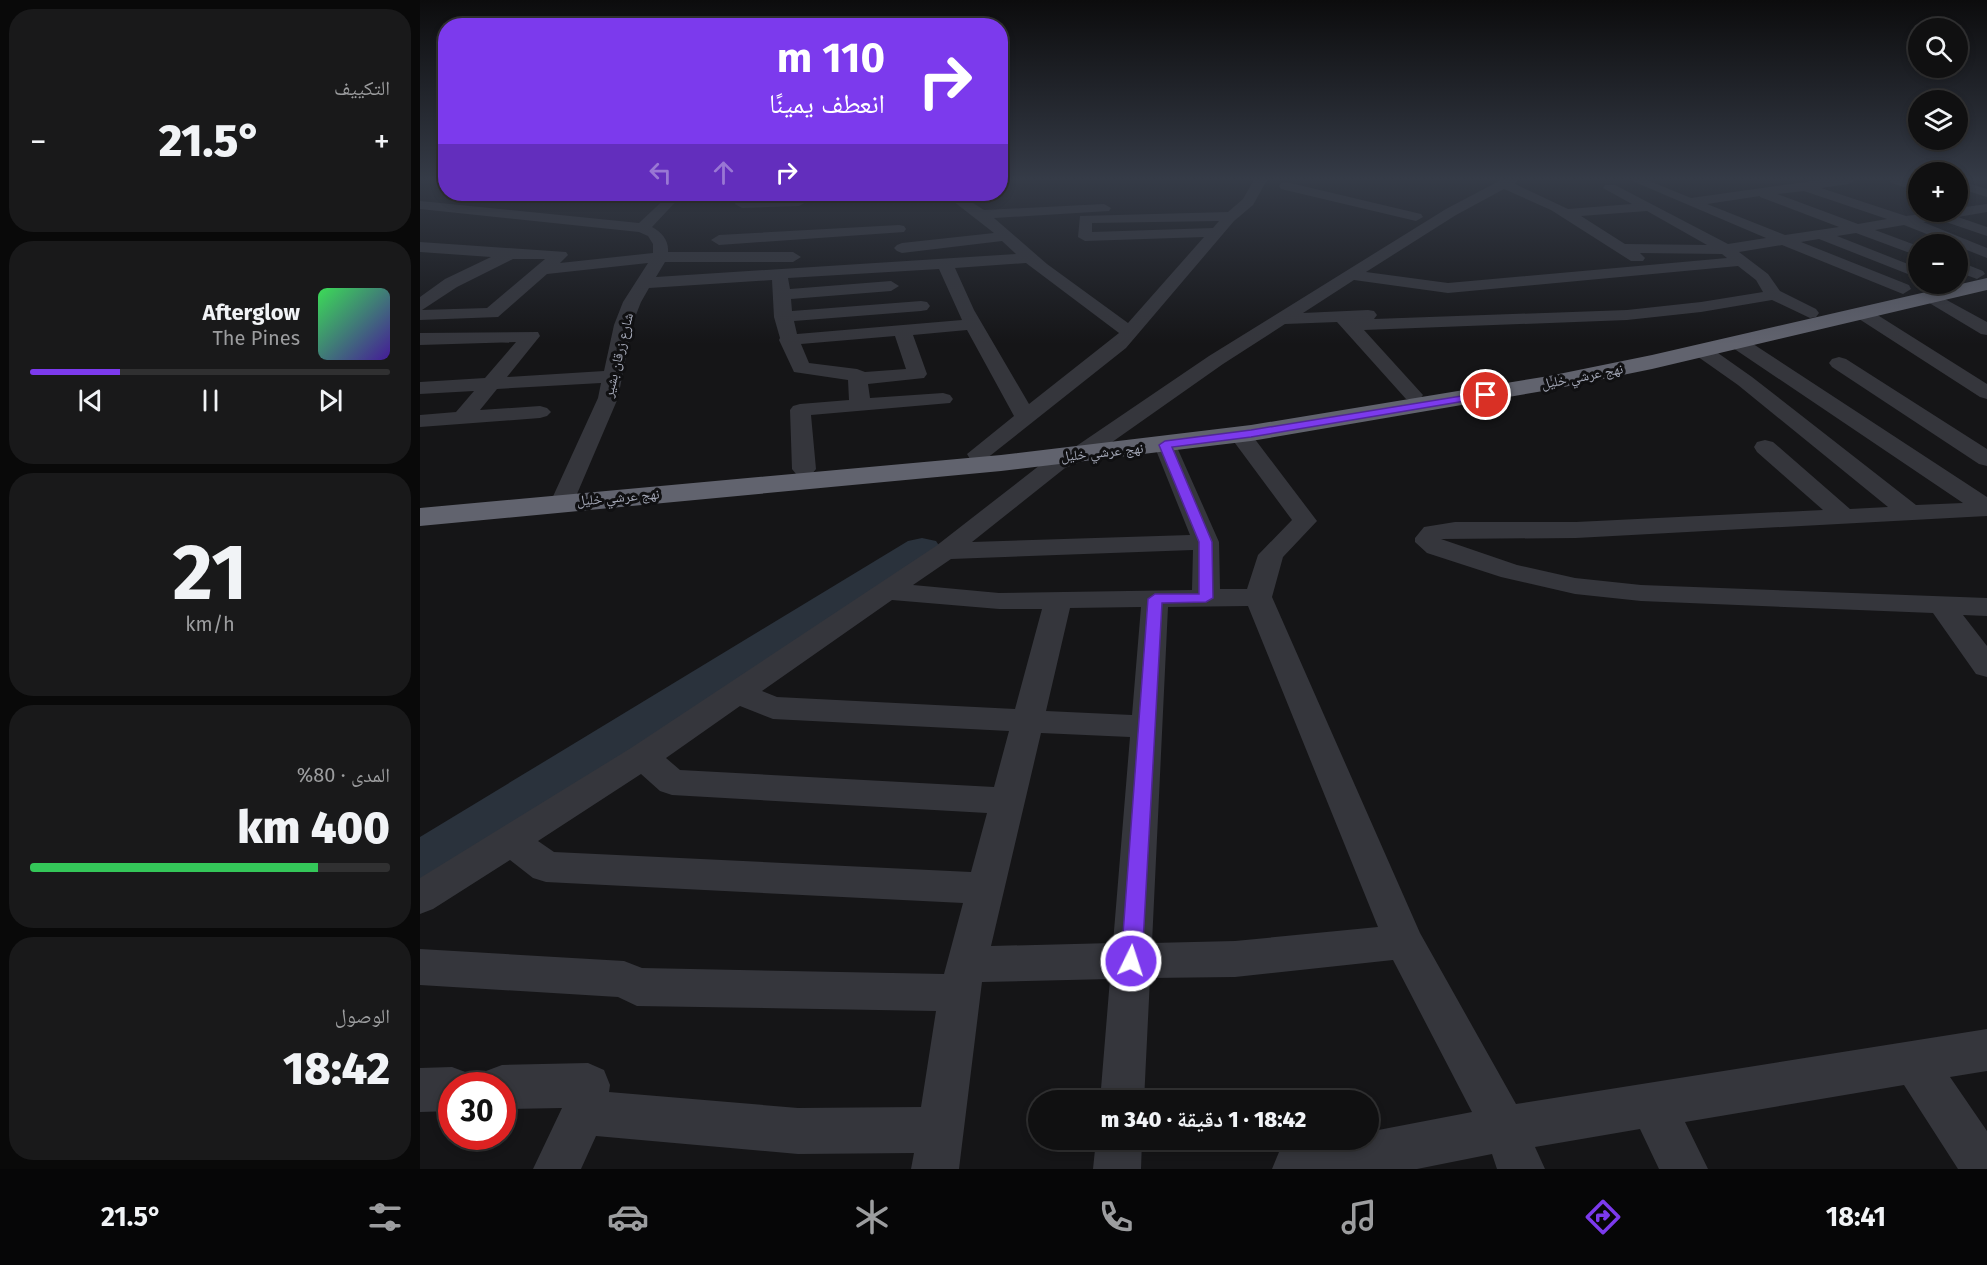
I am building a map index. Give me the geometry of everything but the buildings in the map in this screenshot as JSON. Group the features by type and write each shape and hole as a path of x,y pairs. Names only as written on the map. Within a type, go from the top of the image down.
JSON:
{"highway":[{"name":"نهج عرشي خليل","path":"420,517 566,496 804,469 978,454 1063,455 1102,439 1276,417 1530,375 1658,349 1908,289"},
{"name":"نهج عرشي خليل","path":"420,504 566,496 1063,455 1240,435 1549,383 1862,313 1908,292"}],"street":[{"path":"420,305 451,283 510,254 586,235"},
{"path":"654,235 660,251"},
{"path":"540,270 702,242 815,235"},
{"path":"1085,235 1085,237 1150,235"},
{"path":"978,454 1119,344 1215,235"},
{"path":"420,898 643,757 945,551 1134,396 1387,235"},
{"path":"1102,439 1280,319 1415,235"},
{"path":"1601,235 1659,270"},
{"path":"1699,235 1726,249 1742,261 1762,278 1774,294 1810,313"},
{"path":"1769,235 1908,282"},
{"path":"1623,249 1649,247 1689,251 1726,249 1823,235 1908,280"},
{"path":"1876,235 1908,247"},
{"path":"1940,235 1987,253"},
{"path":"902,248 1007,236 1029,258 1129,332"},
{"path":"420,247 510,254 560,255 492,313 420,315"},
{"path":"660,251 863,257 858,270"},
{"name":"شارع زرقان بشير","path":"566,496 608,398 623,325 660,251"},
{"path":"644,283 1029,258"},
{"path":"1350,275 1448,288 1742,261"},
{"path":"946,265 973,324 1026,418"},
{"path":"780,275 783,317 788,340 801,368 857,375 860,406"},
{"path":"430,281 451,283"},
{"path":"782,295 904,285"},
{"path":"1280,319 1627,315 1701,307 1774,294"},
{"path":"1932,294 1987,330"},
{"path":"1346,320 1573,304"},
{"path":"783,317 921,306"},
{"path":"1862,313 1987,393"},
{"path":"1346,320 1413,395"},
{"path":"788,340 973,324"},
{"path":"857,379 917,374 902,330"},
{"path":"420,339 531,336 464,417"},
{"path":"1737,342 1987,509"},
{"path":"1701,350 1744,381 1911,513"},
{"path":"1839,363 1987,459"},
{"path":"420,388 613,376"},
{"path":"804,469 800,410 943,399"},
{"path":"420,420 540,412"},
{"path":"1240,435 1305,521 1270,555 1258,597 1404,942 1513,1149"},
{"path":"1165,445 1206,542 1206,598"},
{"path":"1765,447 1843,515"},
{"path":"1987,509 1565,530 1455,530 1433,532 1428,538 1428,542 1436,548 1448,552 1510,571 1575,586 1641,593 1987,607"},
{"path":"945,551 1206,542"},
{"path":"886,591 999,601 1258,597"},
{"path":"1123,1090 1155,599"},
{"path":"584,1112 798,1131 937,1150 962,978 1058,600"},
{"path":"1941,605 1987,667"},
{"path":"738,692 773,708 1147,727"},
{"path":"643,757 672,782 1007,801"},
{"path":"512,841 546,867 985,888"},
{"path":"420,967 624,979 637,987 962,978 1131,961 1235,959 1404,942"},
{"path":"1296,1169 1513,1149 1652,1105 1987,1050"},
{"path":"1914,1062 1985,1169"},
{"path":"516,1087 588,1084 584,1112 557,1169"},
{"path":"420,1090 438,1089"},
{"path":"1652,1105 1684,1169"},
{"path":"1118,1169 1119,1150"}],"waterway":[{"path":"420,866 922,550"}],"route":[{"path":"1131,961 1155,599 1206,598 1206,542 1165,445 1251,434 1486,395"}]}
